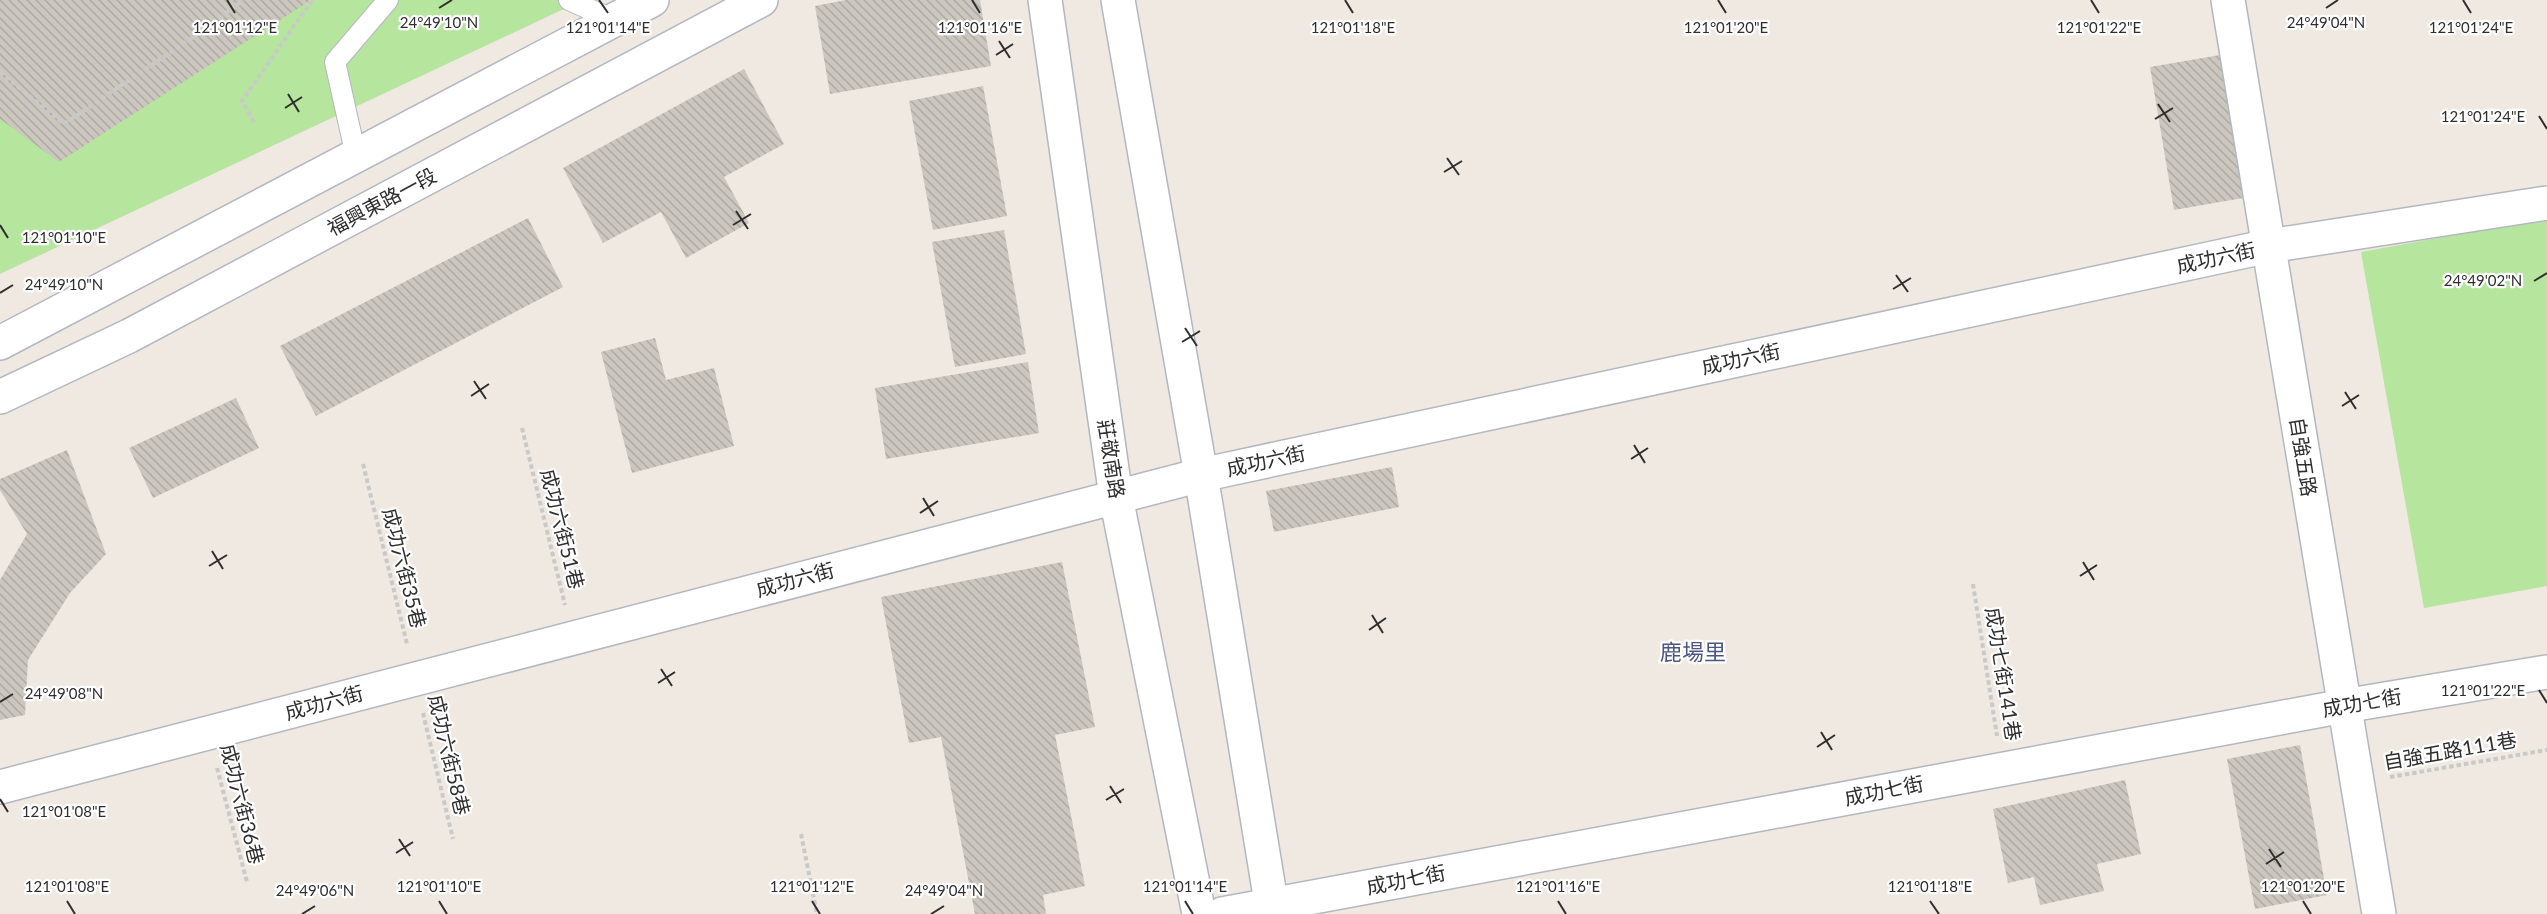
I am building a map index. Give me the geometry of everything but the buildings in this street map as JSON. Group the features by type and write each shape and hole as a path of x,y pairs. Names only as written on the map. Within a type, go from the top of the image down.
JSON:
{"street":[{"path":"0,343 651,0"},
{"name":"福興東路一段","path":"0,397 129,336 761,0"},
{"name":"莊敬南路","path":"1045,0 1116,497 1199,914"},
{"path":"1118,0 1202,475 1272,910"},
{"name":"自強五路","path":"2228,0 2379,914"},
{"name":"成功六街","path":"0,787 1202,475 2269,246 2547,203"},
{"name":"成功七街","path":"1222,914 1272,910 2344,705 2547,672"}],"lane":[{"path":"356,156 335,62 388,0"},
{"path":"569,0 614,20"}],"path":[{"path":"0,72 64,124 208,27 243,0"},
{"path":"254,122 242,101 312,0"},
{"name":"成功六街51巷","path":"522,428 573,638"},
{"name":"成功六街35巷","path":"363,464 415,679"},
{"name":"成功七街141巷","path":"1973,584 2002,769"},
{"name":"成功六街58巷","path":"415,679 453,839"},
{"name":"成功六街36巷","path":"208,733 246,882"},
{"name":"自強五路111巷","path":"2357,782 2547,750"},
{"path":"801,834 817,914"}],"green space":[{"path":"0,0 583,0 0,274"},
{"path":"2547,218 2547,586 2424,608 2361,252"}],"district":[{"name":"鹿場里","path":"1693,652"}]}
